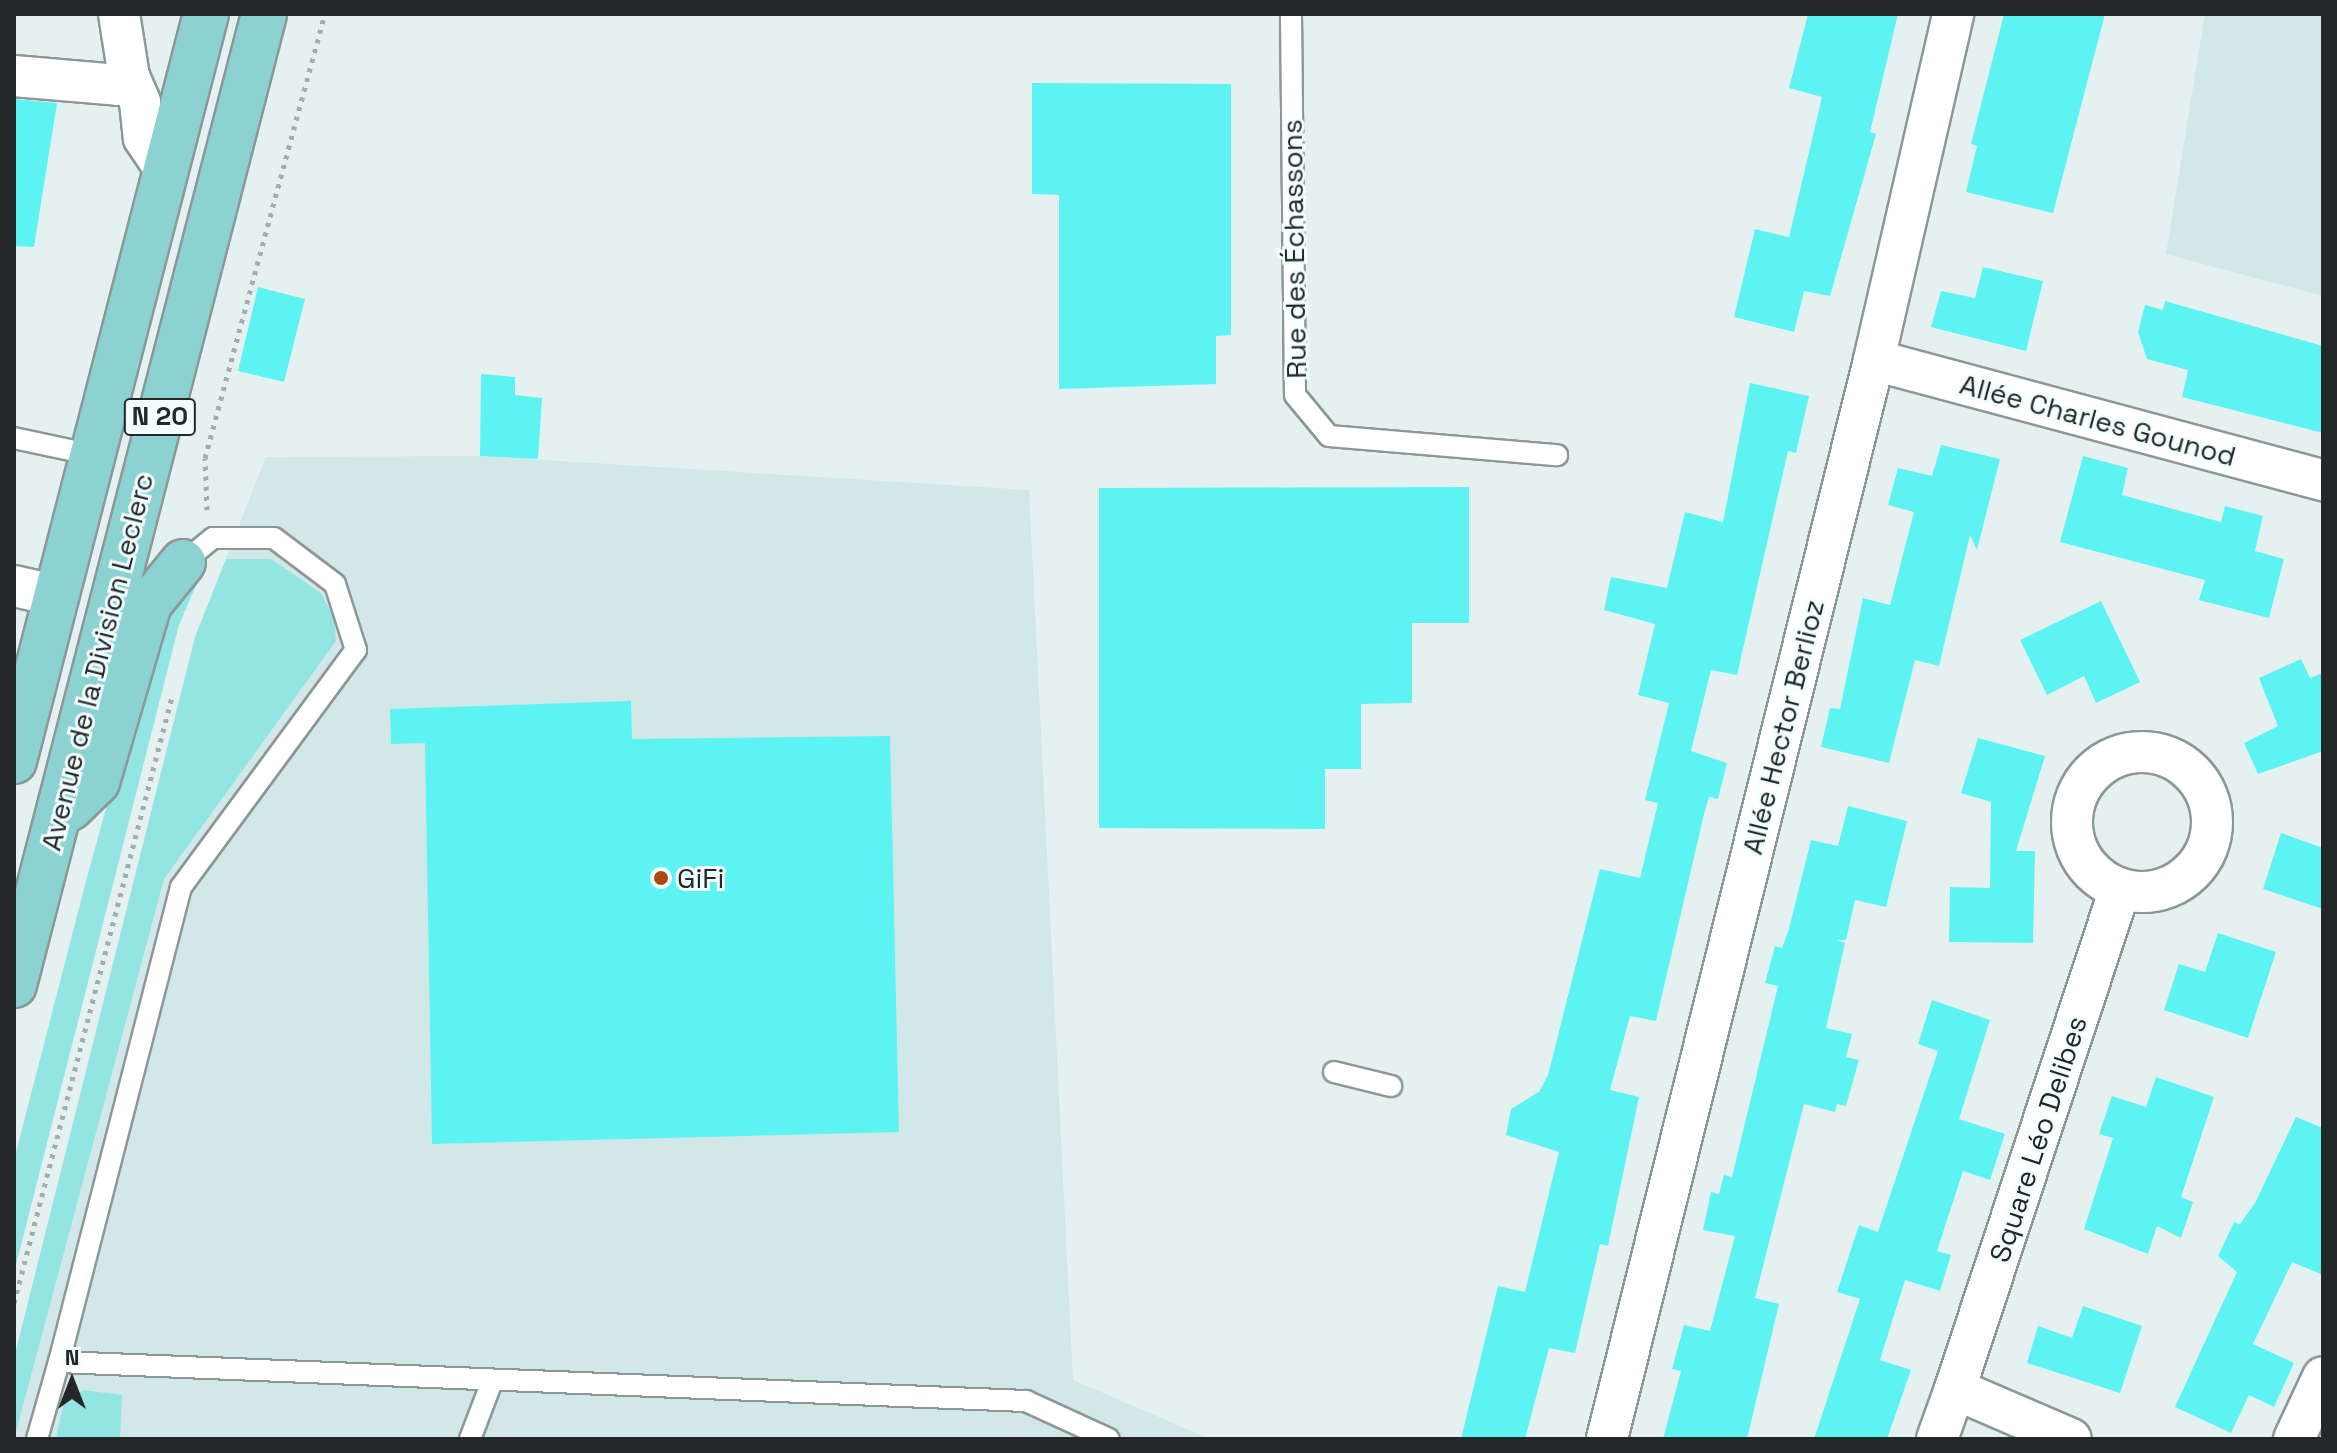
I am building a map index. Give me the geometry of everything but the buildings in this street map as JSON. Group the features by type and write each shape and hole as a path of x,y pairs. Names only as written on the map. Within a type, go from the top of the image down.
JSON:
{"main road":[{"name":"Avenue de la Division Leclerc","path":"14,761 206,14"},
{"name":"Avenue de la Division Leclerc","path":"14,985 264,14"},
{"path":"56,821 97,782 149,604 183,562"}],"street":[{"path":"119,14 129,77 140,102 144,138 167,172"},
{"name":"Allée Hector Berlioz","path":"1607,1439 1874,360 1953,14"},
{"path":"14,76 95,87 129,77"},
{"name":"Allée Charles Gounod","path":"1874,360 2323,480"},
{"path":"14,586 58,596"},
{"name":"Square Léo Delibes","path":"1937,1439 2120,889"},
{"path":"2294,1439 2323,1377"},
{"path":"1955,1389 2071,1439"}],"lane":[{"name":"Rue des Échassons","path":"1291,14 1295,395 1329,436 1557,455"},
{"path":"14,438 93,455"},
{"path":"37,1439 181,887 356,650 335,584 274,538 213,538 183,562"},
{"path":"1334,1072 1391,1086"},
{"path":"59,1362 491,1384 1026,1401 1109,1439"},
{"path":"470,1439 491,1384"}],"path":[{"path":"207,517 205,458 325,14"},
{"path":"14,1303 173,692"}],"shaded area":[{"path":"2205,14 2323,14 2323,296 2166,254"},
{"path":"480,456 1029,490 1073,1380 1210,1439 14,1439 14,1358 195,637 266,457"},
{"path":"226,559 271,559 321,593 334,618 336,641 164,879 14,1439 14,1358 195,637"},
{"path":"205,565 179,625 14,1273 14,1160 86,881 152,641 185,577"},
{"path":"83,1390 122,1395 120,1439 56,1439 63,1404"}],"place":[{"name":"GiFi","path":"661,878"}]}
